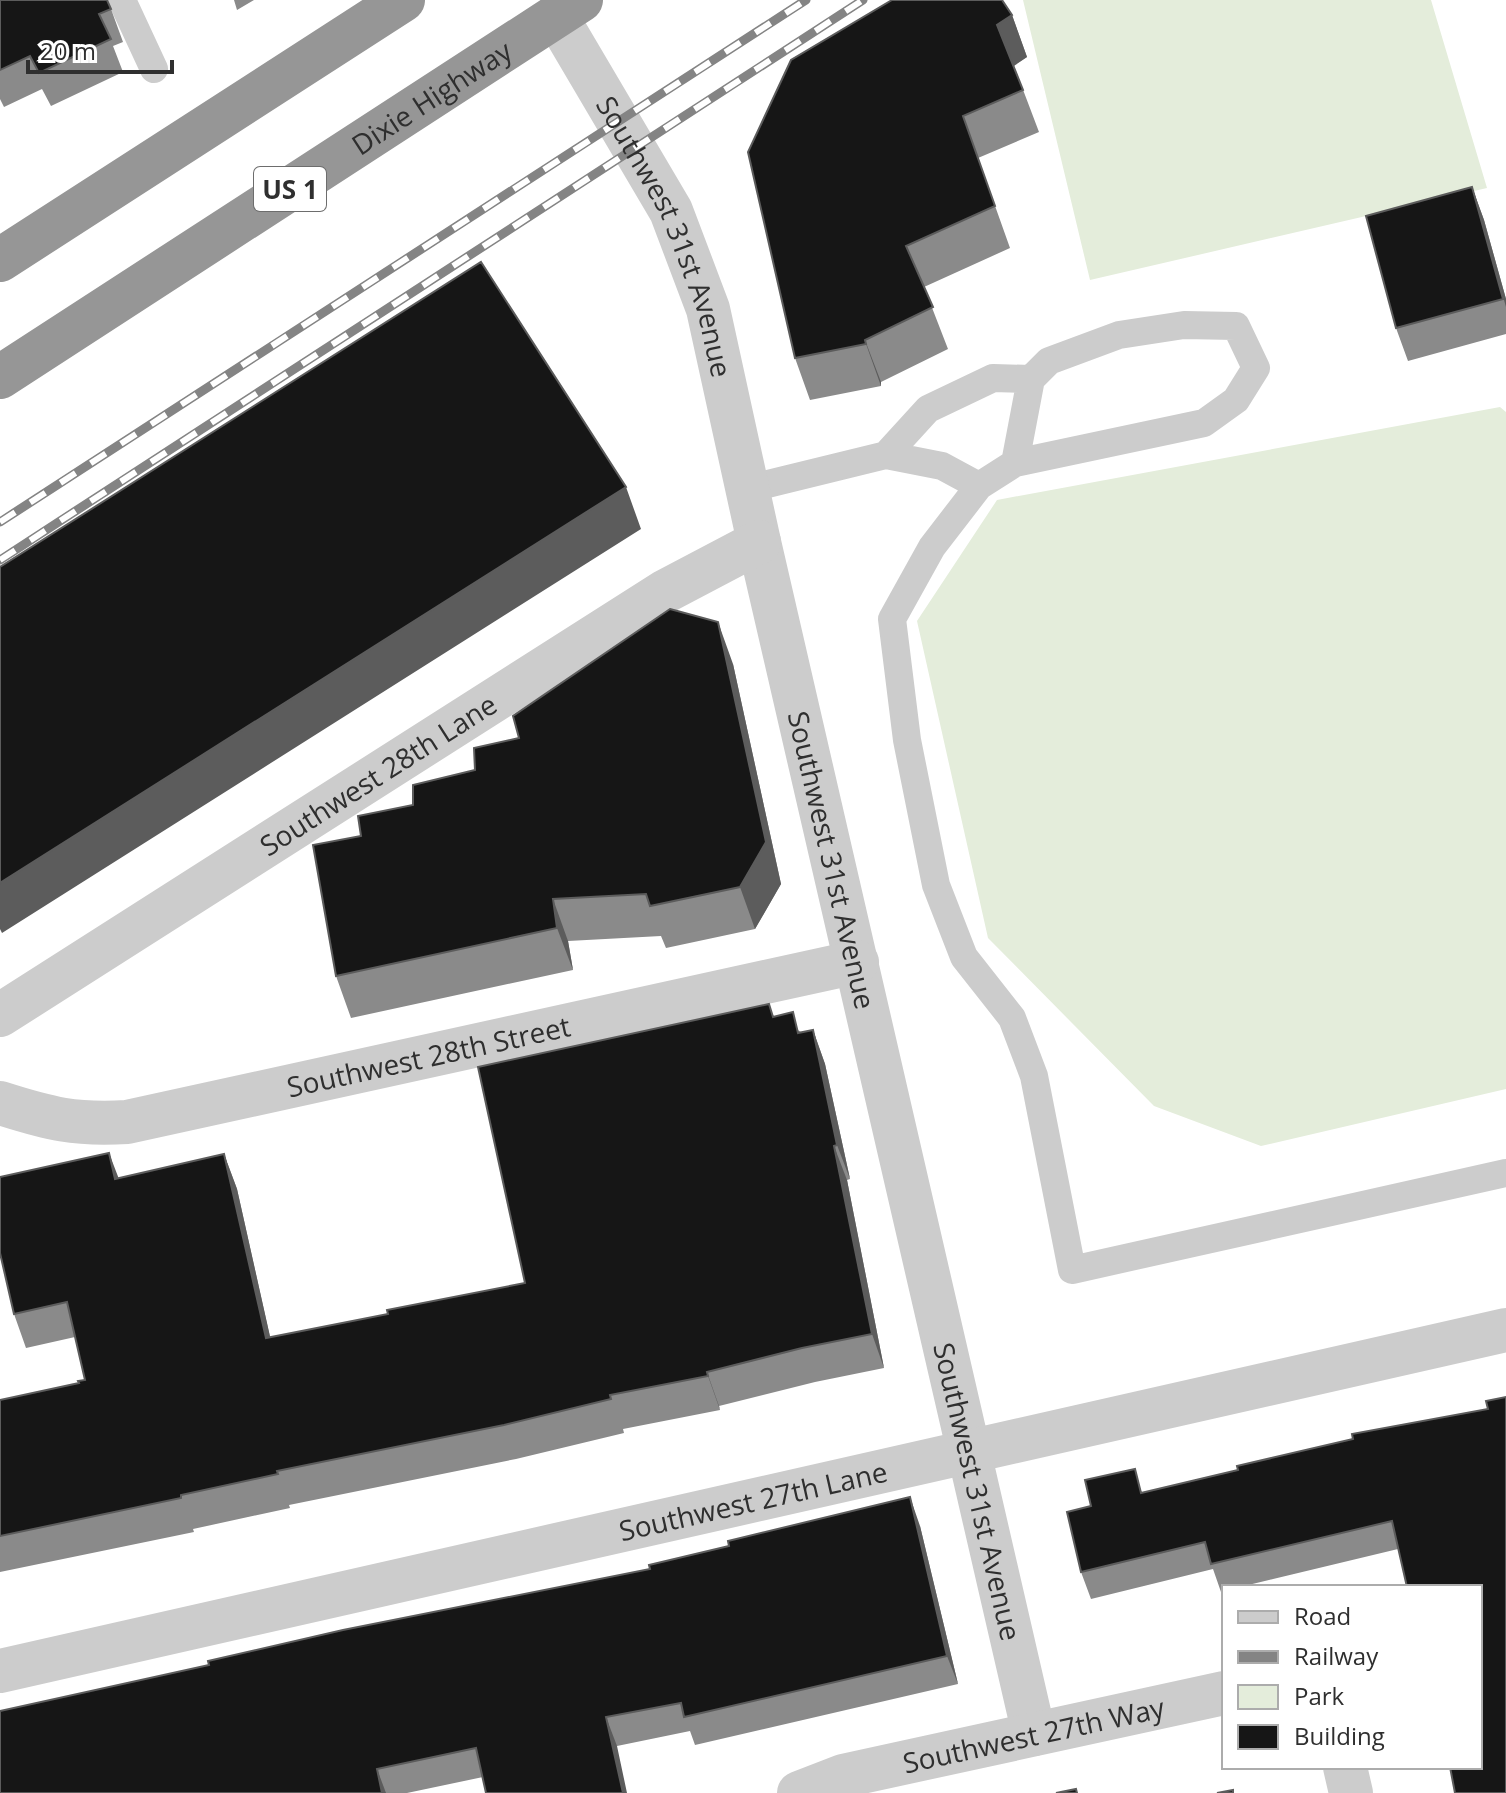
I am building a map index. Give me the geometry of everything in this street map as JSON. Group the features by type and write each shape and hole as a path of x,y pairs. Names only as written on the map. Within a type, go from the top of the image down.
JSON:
{"highway":[{"path":"0,260 403,0"},
{"name":"Dixie Highway","path":"0,377 568,8"}],"street":[{"name":"Southwest 31st Avenue","path":"568,8 671,211 708,309 1034,1734"},
{"name":"Southwest 28th Lane","path":"0,1015 664,592 759,542"},
{"name":"Southwest 28th Street","path":"0,1103 50,1119 88,1124 127,1122 857,962"},
{"name":"Southwest 27th Lane","path":"0,1671 1506,1330"},
{"name":"Southwest 27th Way","path":"799,1793 843,1776 1222,1693"},
{"path":"1345,1769 1351,1793"}],"lane":[{"path":"122,0 154,69"},
{"path":"1015,463 1031,379 1049,361 1119,335 1184,325 1236,326 1256,368 1236,400 1204,423 1015,463 979,486 932,547 892,619 907,740 936,885 964,957 1012,1018 1034,1076 1072,1270 1506,1173"},
{"path":"886,455 928,409 993,378 1031,379"},
{"path":"747,489 886,455 942,466 979,486"}],"green space":[{"path":"1023,0 1431,0 1487,188 1090,280"},
{"path":"1500,407 1506,412 1506,1089 1261,1146 1154,1106 988,938 917,621 997,500"}],"building":[{"path":"0,0 107,0 111,9 99,14 111,39 39,73 30,56 0,70"},
{"path":"892,0 1002,0 1012,15 997,25 1023,90 963,116 995,206 906,246 933,307 865,340 866,344 795,358 748,152 791,60"},
{"path":"1472,187 1503,299 1396,328 1366,216"},
{"path":"481,262 626,487 0,883 0,567"},
{"path":"670,609 718,622 766,842 740,887 650,906 646,894 553,899 557,928 336,976 313,845 361,836 358,816 413,805 413,785 475,770 474,748 519,738 513,716"},
{"path":"769,1004 773,1017 793,1012 798,1033 813,1030 872,1334 707,1372 708,1376 610,1395 611,1399 504,1425 277,1471 278,1474 181,1495 181,1498 0,1536 0,1400 85,1380 67,1302 14,1314 0,1253 0,1177 109,1153 115,1179 224,1154 266,1338 388,1314 387,1310 525,1283 478,1067"},
{"path":"1506,1397 1506,1793 1455,1793 1450,1769 1482,1769 1482,1585 1407,1585 1392,1521 1211,1564 1205,1542 1081,1572 1067,1512 1091,1506 1085,1480 1135,1469 1141,1493 1238,1470 1237,1466 1353,1439 1352,1434 1488,1409 1486,1401"},
{"path":"910,1497 947,1656 684,1717 681,1703 606,1717 623,1793 486,1793 476,1748 377,1769 382,1793 0,1793 0,1711 209,1665 208,1661 343,1630 650,1569 649,1565 729,1546 728,1541"},
{"path":"1076,1789 1077,1793 1056,1793"}],"railway":[{"path":"0,522 806,0"},
{"path":"0,560 863,0"}]}
